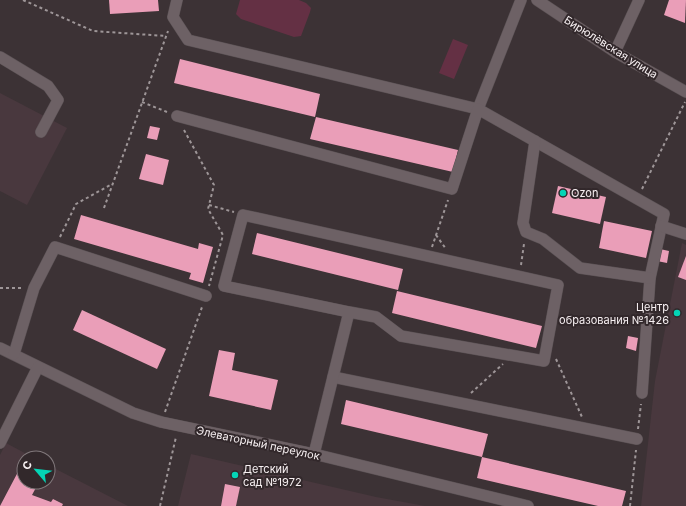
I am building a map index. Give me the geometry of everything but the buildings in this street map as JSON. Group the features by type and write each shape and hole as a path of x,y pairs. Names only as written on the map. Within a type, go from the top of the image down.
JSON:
{"street":[{"path":"177,0 173,16 188,40 478,109 664,214 650,278 642,392"},
{"path":"177,116 452,190 478,109 521,0"},
{"name":"Бирюлёвская улица","path":"537,0 615,52 686,92"},
{"path":"615,52 640,0"},
{"path":"0,57 48,86 58,100 41,132"},
{"path":"535,141 523,223 526,232 543,239 580,268 650,278"},
{"path":"243,215 558,285 544,361 401,336 376,317 224,286 243,215"},
{"path":"661,226 686,234"},
{"path":"14,354 34,288 55,247 206,296"},
{"path":"314,454 349,312"},
{"name":"Элеваторный переулок","path":"0,348 134,413 161,422 314,454 528,506"},
{"path":"0,443 38,366"},
{"path":"333,377 637,439"}],"path":[{"path":"23,0 93,31 166,36"},
{"path":"104,208 173,16"},
{"path":"637,199 686,100"},
{"path":"142,102 177,116 214,185 208,208 223,235 206,296 161,422"},
{"path":"55,247 76,204 113,183"},
{"path":"209,205 243,215"},
{"path":"436,235 445,210"},
{"path":"519,276 526,232"},
{"path":"0,288 34,288"},
{"path":"548,341 578,408"},
{"path":"459,403 513,356"},
{"path":"160,506 179,426"}],"shaded area":[{"path":"240,0 299,0 306,3 311,8 301,36 294,37 241,19 236,14"},
{"path":"453,39 468,45 454,79 439,73"},
{"path":"0,93 67,128 27,205 0,191"},
{"name":"Центр образования №1426","path":"682,243 686,245 686,506 641,506 655,381"},
{"path":"6,443 19,450 16,450 16,490 56,490 56,469 128,506 0,506 0,455"},
{"name":"Детский сад №1972","path":"191,454 376,497 425,506 178,506"}],"place":[{"name":"Ozon","path":"563,193"},
{"name":"Центр образования №1426","path":"677,313"},
{"name":"Детский сад №1972","path":"235,475"}]}
